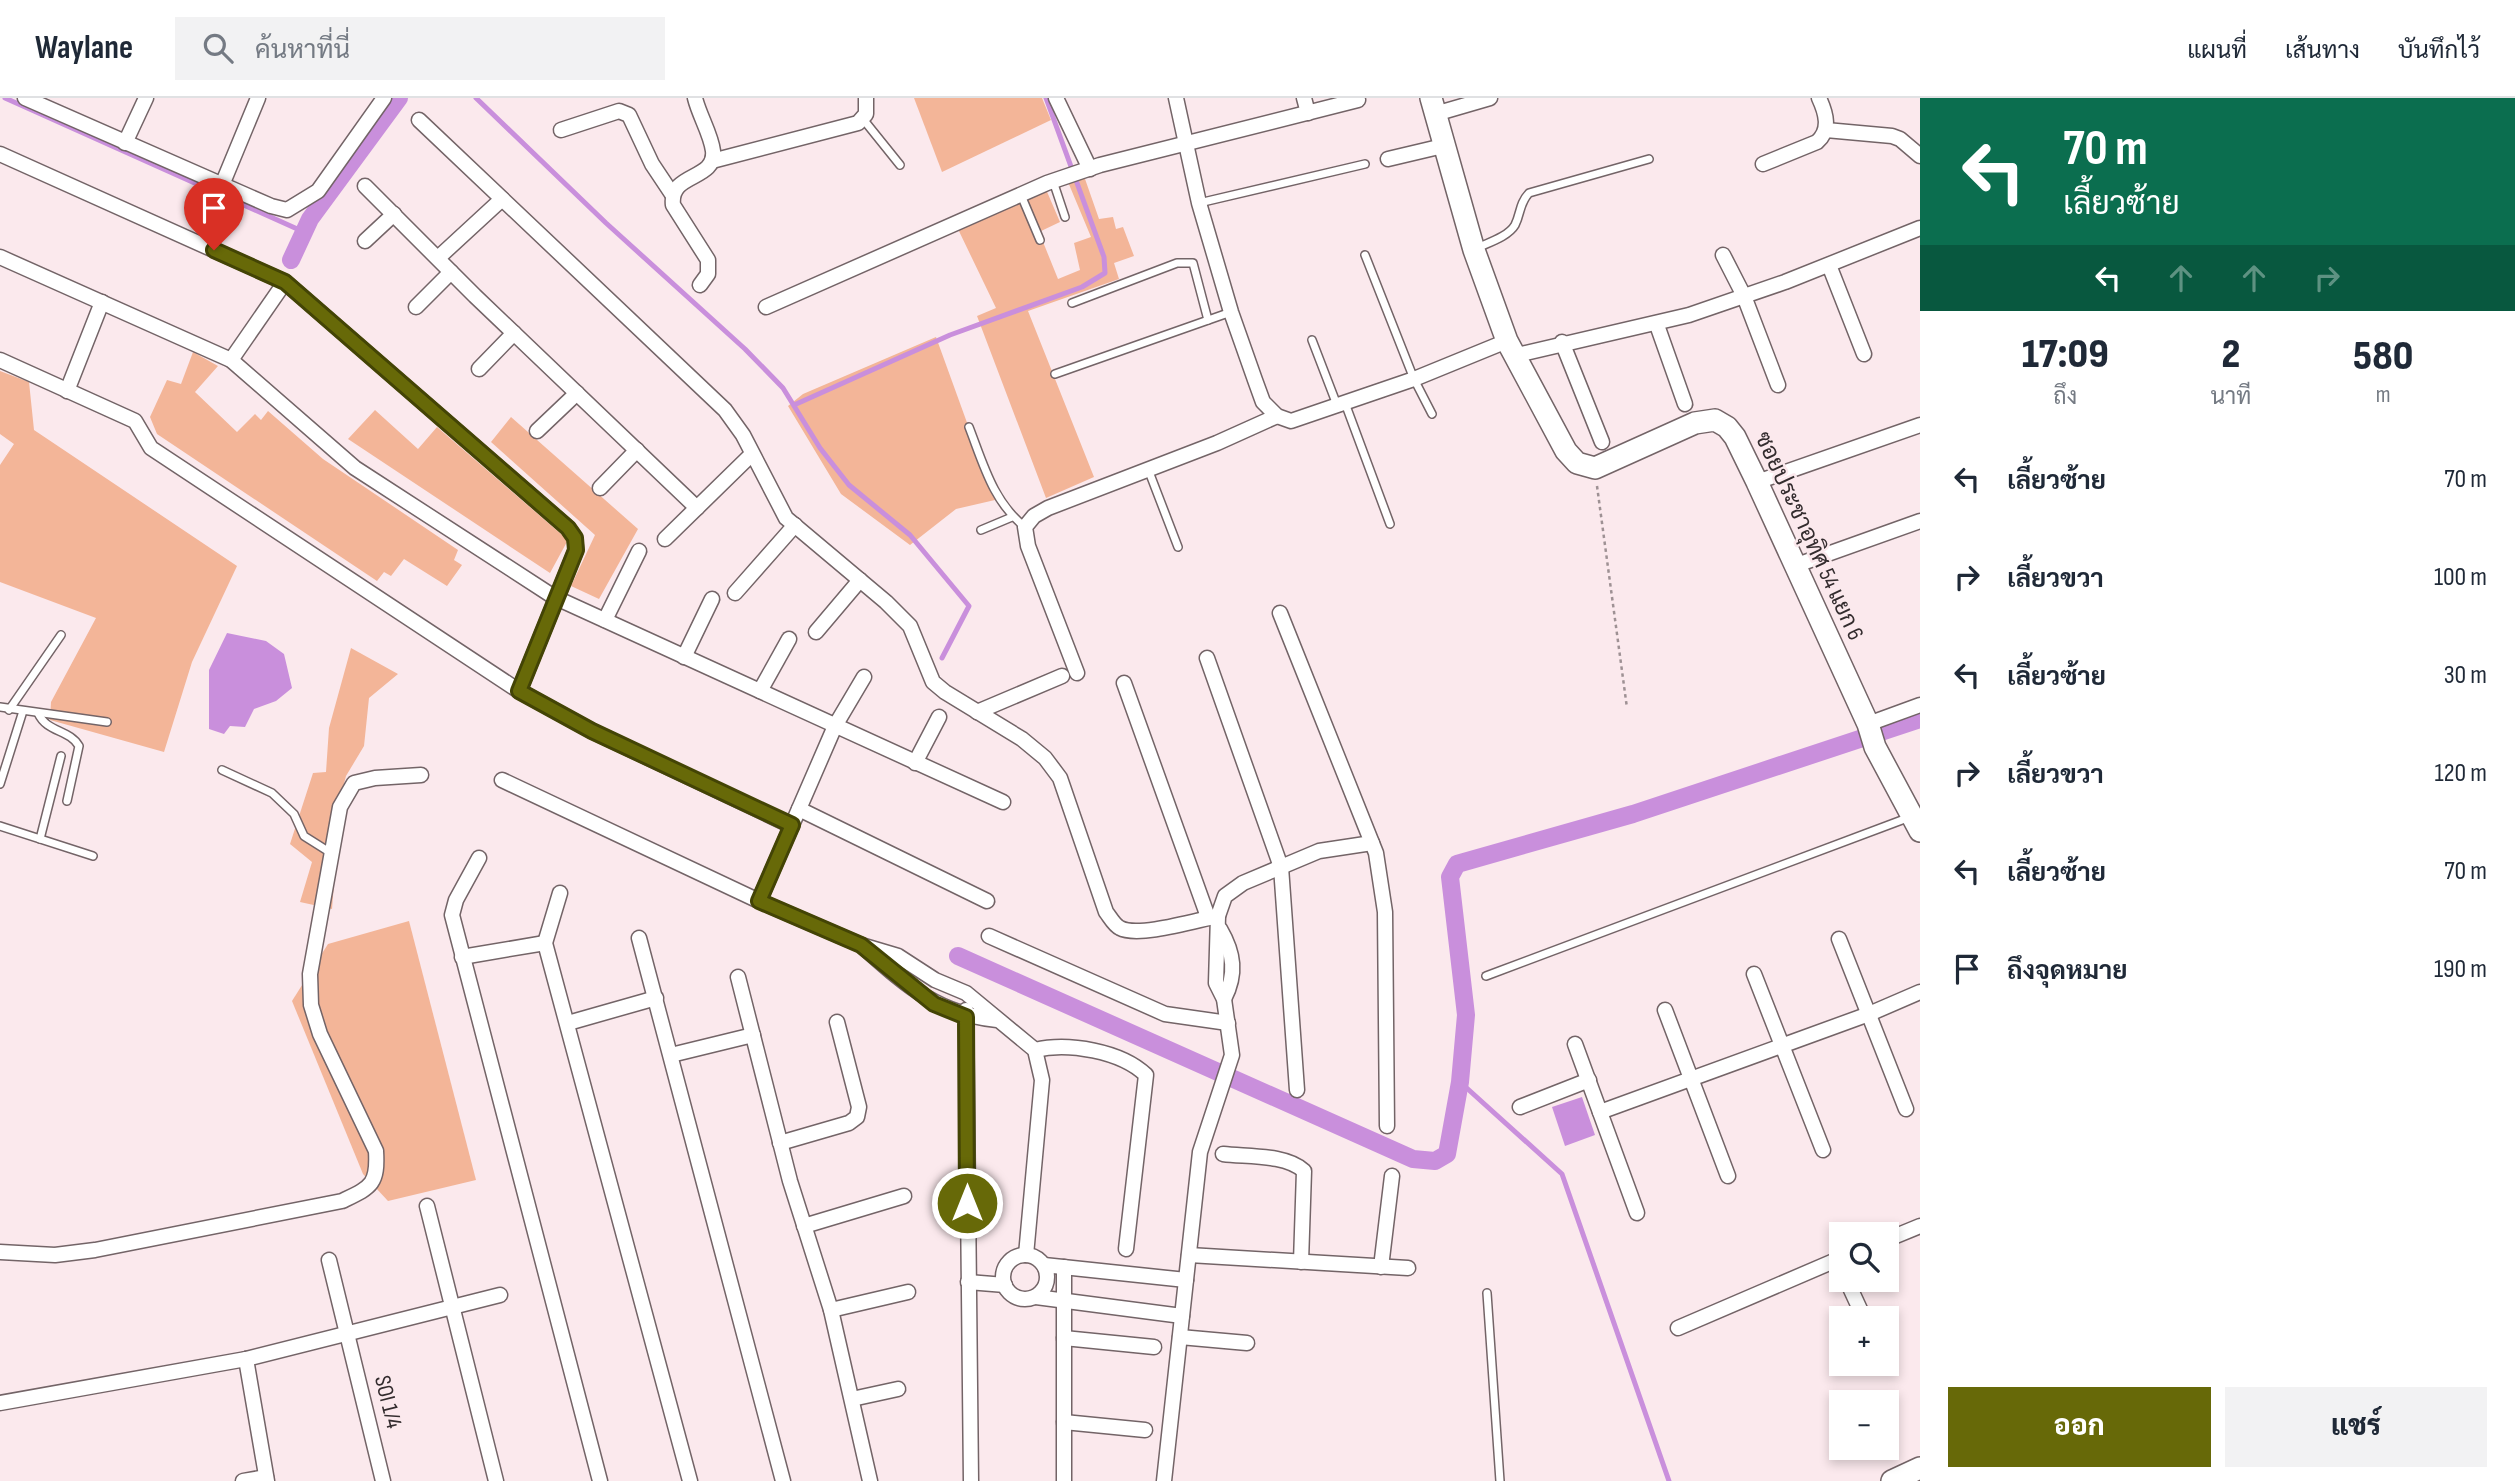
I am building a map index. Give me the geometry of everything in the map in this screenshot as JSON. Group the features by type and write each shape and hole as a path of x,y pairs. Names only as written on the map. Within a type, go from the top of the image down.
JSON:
{"street":[{"path":"125,143 146,98"},
{"path":"222,185 258,98"},
{"path":"31,100 222,185 287,210 301,204 318,191 384,98"},
{"path":"672,194 677,186 706,169 712,161 713,151 695,98"},
{"path":"712,161 863,119 866,98"},
{"path":"1056,98 1087,170"},
{"path":"1176,98 1199,204 1231,312 1263,402 1277,416 1291,421 1512,348 1657,325 1919,231"},
{"path":"1304,98 1308,113"},
{"path":"1490,98 1433,106 1443,146 1474,250 1512,348 1566,451 1577,463 1595,468"},
{"path":"1763,164 1818,142 1826,130 1819,98"},
{"path":"766,307 1058,179 1186,143 1358,100"},
{"path":"561,130 619,111 629,115 652,164 672,194 673,205 708,260 708,274 700,285"},
{"path":"419,120 725,410 752,454 772,496 795,525 910,626 933,682 1022,739 1045,758 1060,778 1105,912 1114,924 1122,930 1145,930 1215,921"},
{"path":"1826,130 1892,136 1900,139 1920,156"},
{"path":"1388,159 1443,146"},
{"path":"0,154 285,282 568,528 575,538 576,550 554,597 519,691"},
{"path":"365,186 697,508"},
{"path":"438,258 502,199"},
{"path":"365,241 394,214"},
{"path":"1723,255 1744,296 1778,385"},
{"path":"0,257 231,360 355,468 554,597 1003,802"},
{"path":"1829,265 1864,354"},
{"path":"416,307 451,272"},
{"path":"231,360 285,282"},
{"path":"67,391 102,302"},
{"path":"1657,325 1685,404"},
{"path":"479,369 514,333"},
{"path":"1562,342 1601,442"},
{"path":"0,360 135,421 151,448 519,691 592,731 792,825"},
{"path":"537,431 577,393"},
{"path":"1077,673 1028,546 1025,527 1034,516 1048,508 1248,431 1277,416"},
{"name":"ซอยประชาอุทิศ 54 แยก 6","path":"1595,468 1695,423 1715,420 1735,437 1868,724 1875,747 1915,824"},
{"path":"1757,482 1920,425"},
{"path":"600,488 636,450"},
{"path":"665,539 752,454"},
{"path":"1794,566 1920,521"},
{"path":"735,593 795,525"},
{"path":"605,620 639,551"},
{"path":"816,632 860,580"},
{"path":"684,657 712,599"},
{"path":"1280,612 1372,843 1385,912 1387,1126"},
{"path":"760,691 789,639"},
{"path":"1207,657 1281,867 1297,1090"},
{"path":"977,712 1062,676"},
{"path":"759,901 835,726 864,677"},
{"path":"1124,683 1215,921 1231,948 1232,957 1233,982 1224,999 1230,1066 1200,1152 1164,1481"},
{"path":"1868,724 1920,705"},
{"path":"915,763 939,717"},
{"path":"0,1252 55,1255 95,1250 342,1201 371,1185 378,1172 376,1151 320,1034 311,1005 310,974 340,807 354,783 375,778 421,775"},
{"path":"502,780 759,901 861,945 898,956 935,980 966,993 1035,1050 1042,1080 1026,1255"},
{"path":"799,809 987,901"},
{"path":"1215,921 1224,896 1231,890 1319,851 1372,843"},
{"path":"479,858 452,915 600,1481"},
{"path":"559,893 545,943 690,1481"},
{"path":"989,936 1165,1014 1228,1023"},
{"path":"639,938 783,1481"},
{"path":"1839,939 1906,1110"},
{"path":"463,957 545,943"},
{"path":"861,945 934,1004 966,1017 997,1020"},
{"path":"1754,974 1823,1150"},
{"path":"738,976 780,1143 831,1310 870,1481"},
{"path":"1600,1112 1869,1014 1920,992"},
{"path":"966,993 971,1481"},
{"path":"568,1023 656,998"},
{"path":"1665,1010 1728,1176"},
{"path":"780,1143 849,1123 857,1117 859,1107 837,1022"},
{"path":"671,1055 753,1035"},
{"path":"1575,1044 1637,1213"},
{"path":"1035,1050 1050,1046 1080,1047 1136,1065 1146,1075 1126,1249"},
{"path":"1520,1107 1589,1080"},
{"path":"1223,1154 1287,1161 1297,1164 1304,1171 1301,1262"},
{"path":"1381,1267 1392,1175"},
{"path":"804,1226 904,1196"},
{"path":"428,1206 496,1481"},
{"path":"1899,1235 1920,1226"},
{"path":"1005,1285 1008,1264 1019,1256 1026,1255 1044,1265 1186,1280"},
{"path":"1189,1255 1408,1269"},
{"name":"SOI 1/4","path":"329,1259 383,1481"},
{"path":"1036,1297 1046,1286 1044,1265"},
{"path":"1678,1328 1829,1266"},
{"path":"1064,1267 1064,1481"},
{"path":"968,1282 1005,1285 1014,1296 1029,1299 1036,1297 1064,1300 1182,1316"},
{"path":"831,1310 908,1292"},
{"path":"0,1403 246,1359 500,1295"},
{"path":"1064,1338 1154,1347"},
{"path":"1180,1338 1247,1343"},
{"path":"243,1481 267,1479 246,1359"},
{"path":"852,1399 898,1389"},
{"path":"1064,1422 1145,1430"},
{"path":"1892,1481 1920,1468"}],"lane":[{"path":"863,119 900,165"},
{"path":"1474,250 1509,231 1516,223 1520,203 1529,193 1649,159"},
{"path":"1199,204 1365,164"},
{"path":"1058,179 1065,217"},
{"path":"1021,194 1040,240"},
{"path":"1365,256 1414,379 1432,414"},
{"path":"1072,303 1177,263 1193,263 1208,320"},
{"path":"1055,374 1231,312"},
{"path":"1312,340 1390,524"},
{"path":"969,427 992,487 1012,517 1025,527"},
{"path":"1148,469 1178,547"},
{"path":"981,530 1012,517"},
{"path":"9,709 61,635"},
{"path":"0,707 107,722"},
{"path":"0,784 23,711"},
{"path":"38,713 48,728 65,734 79,746 67,801"},
{"path":"40,839 61,756"},
{"path":"222,770 272,793 294,814 304,836 332,853"},
{"path":"1486,976 1915,824"},
{"path":"0,826 93,856"},
{"path":"1487,1293 1500,1481"}],"path":[{"path":"1595,468 1627,708"}],"shaded area":[{"path":"914,98 1042,98 1051,120 942,172"},
{"path":"1084,176 1099,219 1113,217 1116,229 1123,227 1134,256 1114,263 1119,279 1028,311 1094,477 1046,498 977,316 996,308 957,227 1045,187 1060,222 1039,232 1058,279 1080,270 1074,243 1091,237 1068,182"},
{"path":"936,337 995,500 956,509 910,545 841,494 788,406 803,394"},
{"path":"193,352 218,366 195,392 237,432 255,414 261,420 268,411 323,459 458,550 454,560 462,565 447,586 404,559 391,576 384,572 377,581 157,434 150,417 167,380 181,384"},
{"path":"0,371 29,382 34,430 237,566 192,662 164,752 50,720 51,702 96,618 0,582 0,465 14,444 0,434"},
{"path":"375,410 418,449 437,427 568,540 550,573 348,439"},
{"path":"511,417 638,529 599,599 571,586 595,535 491,442"},
{"path":"227,633 266,641 284,654 292,688 276,701 254,709 245,727 230,726 224,734 209,729 209,670"},
{"path":"351,648 398,674 369,698 364,746 346,776 333,827 335,871 332,909 300,902 312,862 290,844 313,773 326,772 329,728"},
{"path":"409,921 476,1180 388,1201 363,1174 292,1001 328,944"},
{"path":"1582,1097 1595,1135 1565,1146 1552,1107"}],"waterway":[{"path":"5,98 304,232"},
{"path":"291,260 310,219 399,98"},
{"path":"476,98 606,223 745,349 783,388 820,448 849,485 910,535 969,606 942,658"},
{"path":"794,405 950,335 1082,287 1105,273 1104,257 1046,98"},
{"path":"958,956 1413,1159 1435,1161 1447,1154 1460,1082 1466,1015 1450,877 1457,864 1633,814 1920,719"},
{"path":"1460,1082 1562,1174 1669,1481"}],"route":[{"path":"214,250 285,282 568,528 575,538 576,550 554,597 519,691 592,731 792,825 759,901 861,945 934,1004 966,1017 967,1203"}]}
